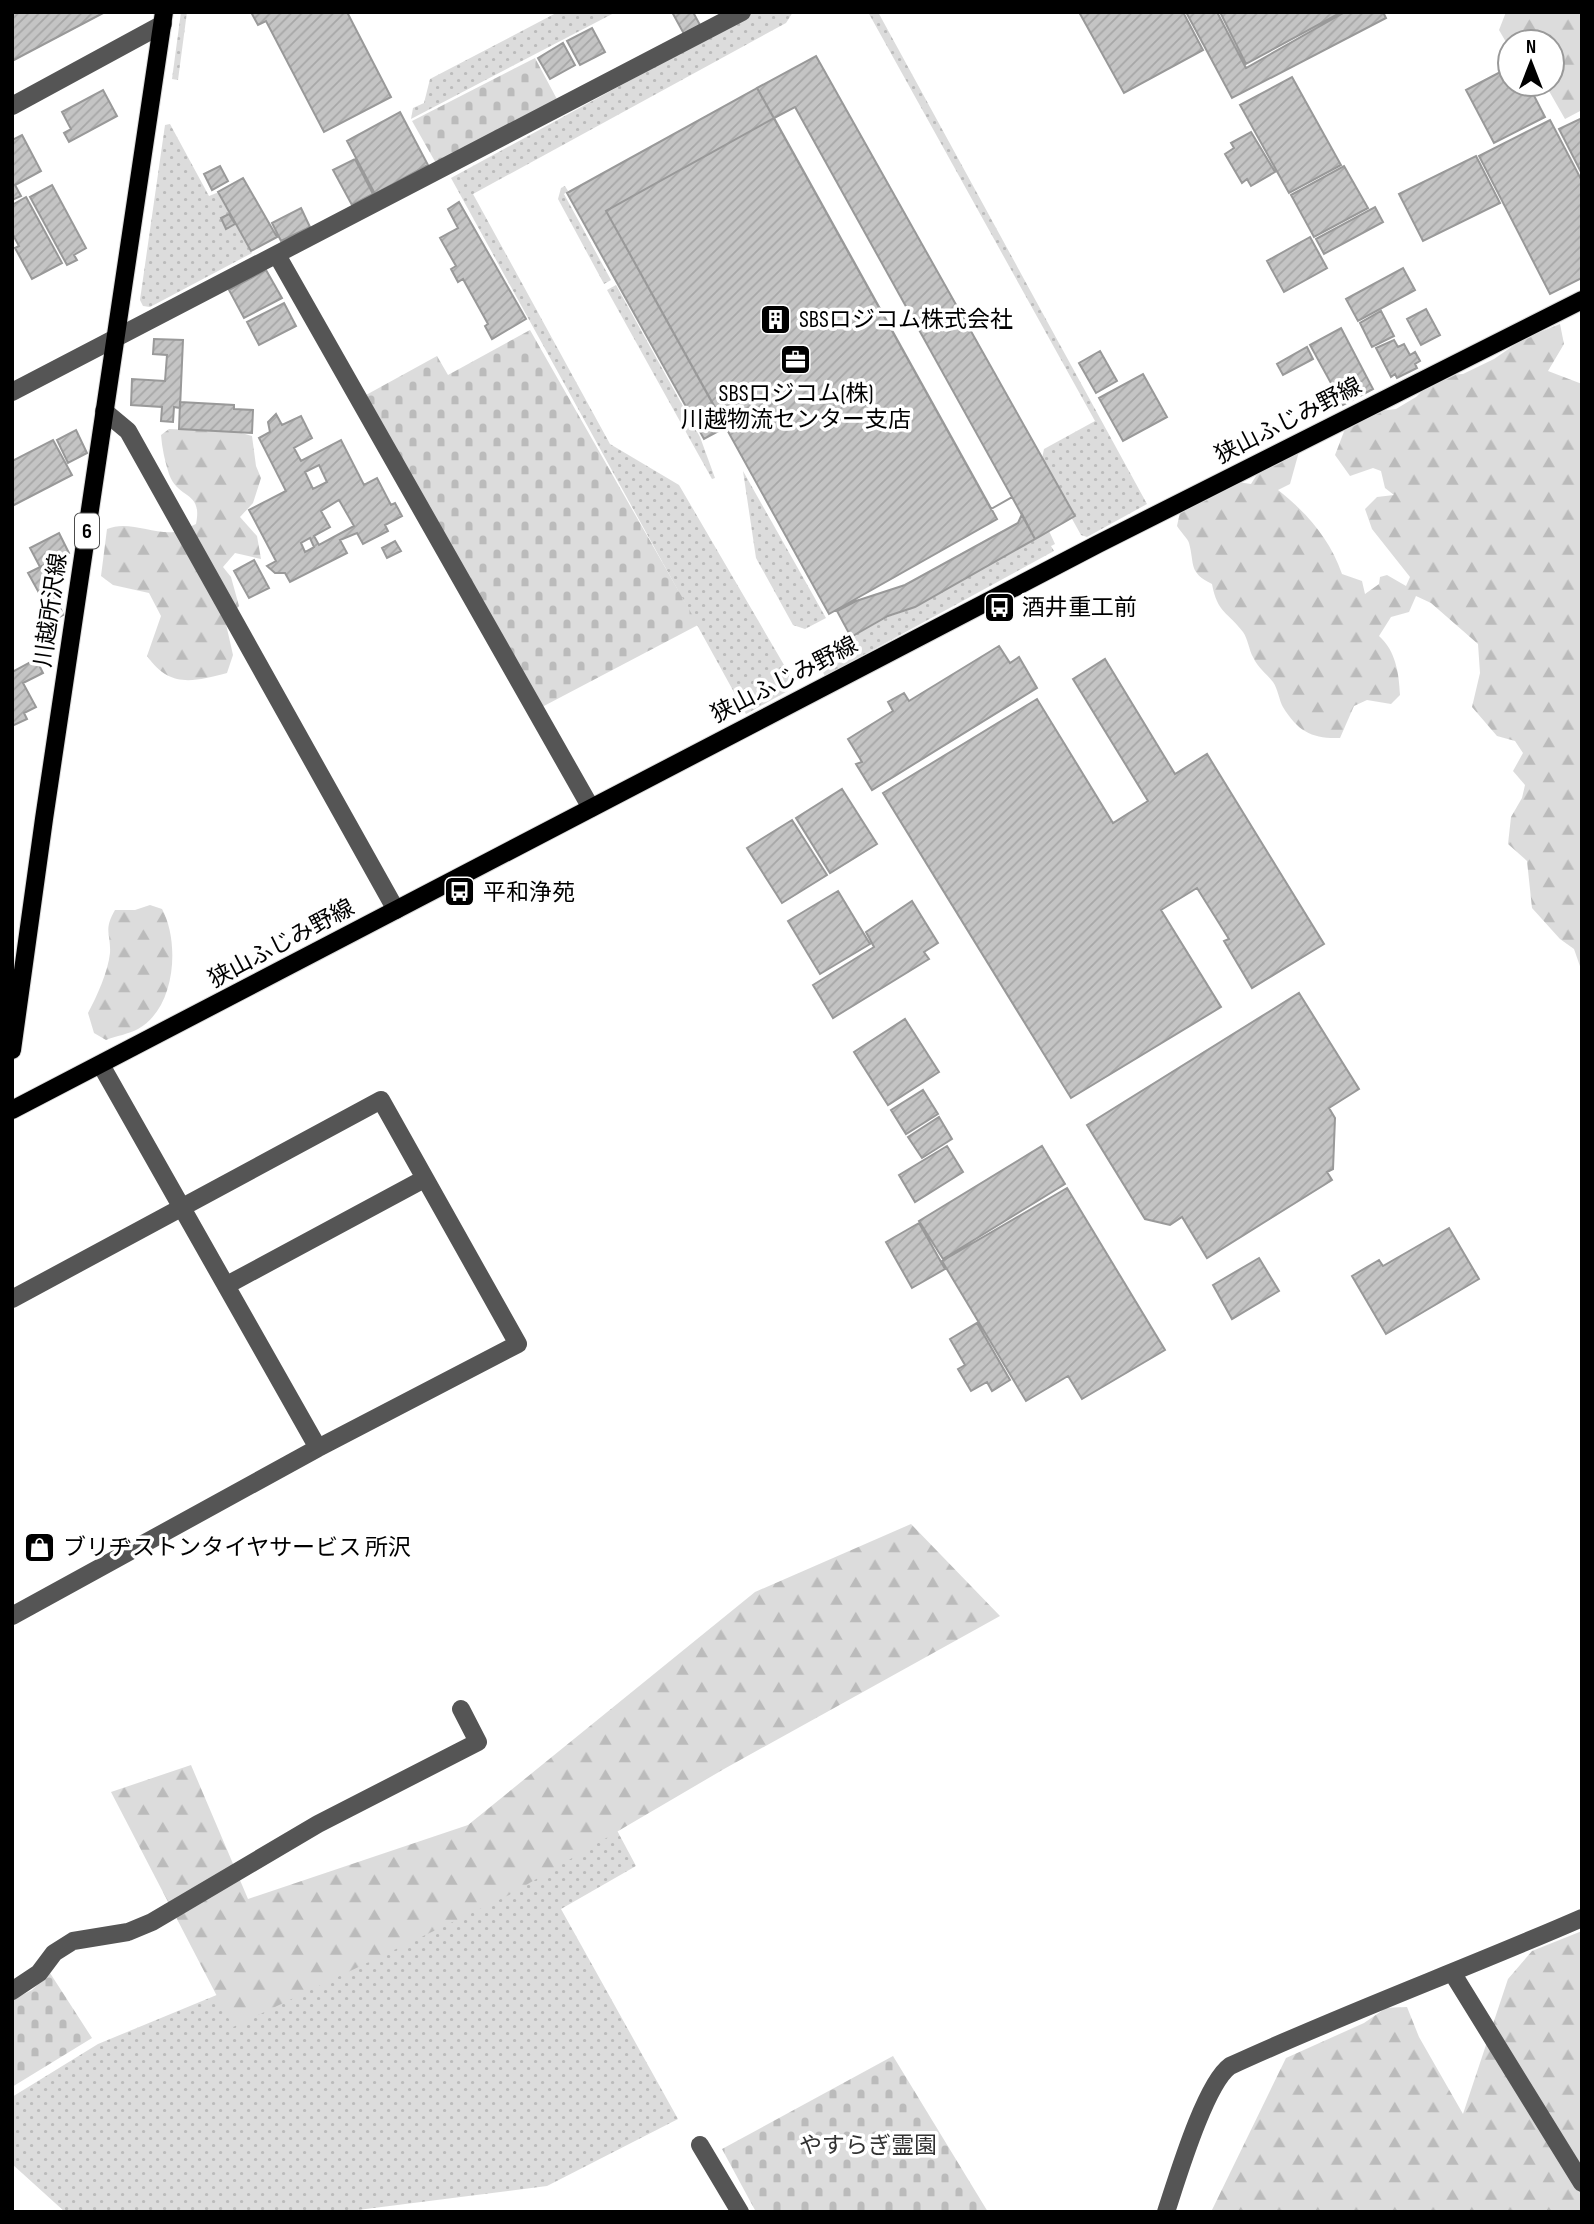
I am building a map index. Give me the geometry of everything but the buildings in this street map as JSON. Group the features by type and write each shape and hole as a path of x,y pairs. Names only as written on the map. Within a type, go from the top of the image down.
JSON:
{"main road":[{"name":"川越所沢線","path":"12,1050 164,18"},
{"name":"狭山ふじみ野線","path":"12,1110 1081,552 1582,300"}],"street":[{"path":"12,392 742,12"},
{"path":"12,106 164,18"},
{"path":"277,255 591,808"},
{"path":"104,411 128,431 396,910"},
{"path":"101,1065 318,1448"},
{"path":"12,1299 381,1100 518,1344 318,1448 12,1616"},
{"path":"227,1285 424,1179"},
{"path":"12,1991 39,1973 54,1953 73,1941 128,1932 152,1922 318,1824 478,1742 461,1709"},
{"path":"1166,2212 1221,2072 1308,2029 1452,1974 1582,1918"},
{"path":"1452,1974 1582,2183"},
{"path":"700,2144 740,2212"}],"green space":[{"path":"181,12 187,12 178,80 172,79"},
{"path":"558,12 616,12 411,119 413,108 424,103 430,79"},
{"path":"755,12 793,12 786,23 473,194 610,444 679,485 794,682 793,688 746,714 451,178"},
{"path":"868,12 878,12 1147,504 1087,537 1081,535 1041,463 1044,449 1095,421"},
{"path":"1506,12 1582,12 1582,110 1565,119 1553,98 1566,98 1566,28 1500,28"},
{"path":"535,58 559,103 437,165 412,121"},
{"path":"170,124 209,196 219,192 252,253 150,307 143,306 140,300 165,125"},
{"path":"565,186 568,191 564,194 611,280 604,284 558,199 561,188"},
{"path":"616,285 700,437 715,478 712,479 607,290"},
{"path":"1560,324 1564,344 1548,371 1582,384 1582,972 1574,949 1560,939 1532,908 1527,861 1508,844 1511,817 1522,798 1525,785 1513,771 1523,753 1515,741 1497,736 1472,707 1480,673 1478,644 1431,603 1416,596 1409,612 1391,617 1379,636 1393,656 1400,695 1391,704 1367,700 1354,706 1340,738 1314,735 1294,723 1283,707 1275,685 1255,661 1243,632 1220,607 1212,584 1196,572 1188,541 1177,526 1180,512 1231,481 1251,484 1261,468 1300,448 1290,484 1278,490 1299,508 1324,538 1342,574 1362,581 1365,594 1379,584 1380,577 1387,575 1406,586 1410,577 1372,529 1365,509 1377,497 1394,495 1385,488 1381,471 1373,468 1350,476 1335,455 1345,429 1372,412 1396,409 1416,397 1429,384 1448,375 1463,374 1494,359 1523,339"},
{"path":"530,330 698,625 542,707 366,395 437,356 448,375"},
{"path":"169,429 238,432 252,436 256,466 261,478 253,503 240,517 257,536 261,559 235,553 223,567 231,577 239,606 226,624 233,655 227,673 203,679 173,678 156,666 147,656 161,616 149,593 113,585 101,576 107,529 123,526 174,532 196,524 196,505 173,482 168,469 161,435"},
{"path":"743,471 826,618 805,629 793,625 756,558"},
{"path":"1049,531 1055,544 1051,546 1054,551 825,676 817,662 818,655 888,617 916,607"},
{"path":"150,905 162,909 168,923 172,956 167,991 151,1019 134,1031 106,1040 94,1033 88,1013 102,984 109,960 109,923 115,910 135,910"},
{"path":"911,1524 1000,1616 724,1769 509,1895 233,2027 111,1792 191,1765 248,1899 468,1825 755,1592"},
{"path":"612,1821 636,1866 561,1909 678,2119 547,2186 342,2212 65,2212 12,2164 12,2097 98,2044 536,1863"},
{"path":"1582,1931 1582,2212 1211,2212 1286,2058 1364,2023 1386,2008 1407,2007 1419,2037 1463,2114 1508,1979 1532,1951"},
{"path":"50,1973 92,2038 12,2087 12,2000 32,1990"},
{"name":"やすらぎ霊園","path":"893,2056 988,2212 756,2212 722,2149"}],"place":[{"name":"SBSロジコム株式会社","path":"776,319"},
{"name":"SBSロジコム(株) 川越物流センター支店","path":"796,359"},
{"name":"酒井重工前","path":"999,607"},
{"name":"平和浄苑","path":"460,892"},
{"name":"ブリヂストンタイヤサービス 所沢","path":"40,1547"}]}
